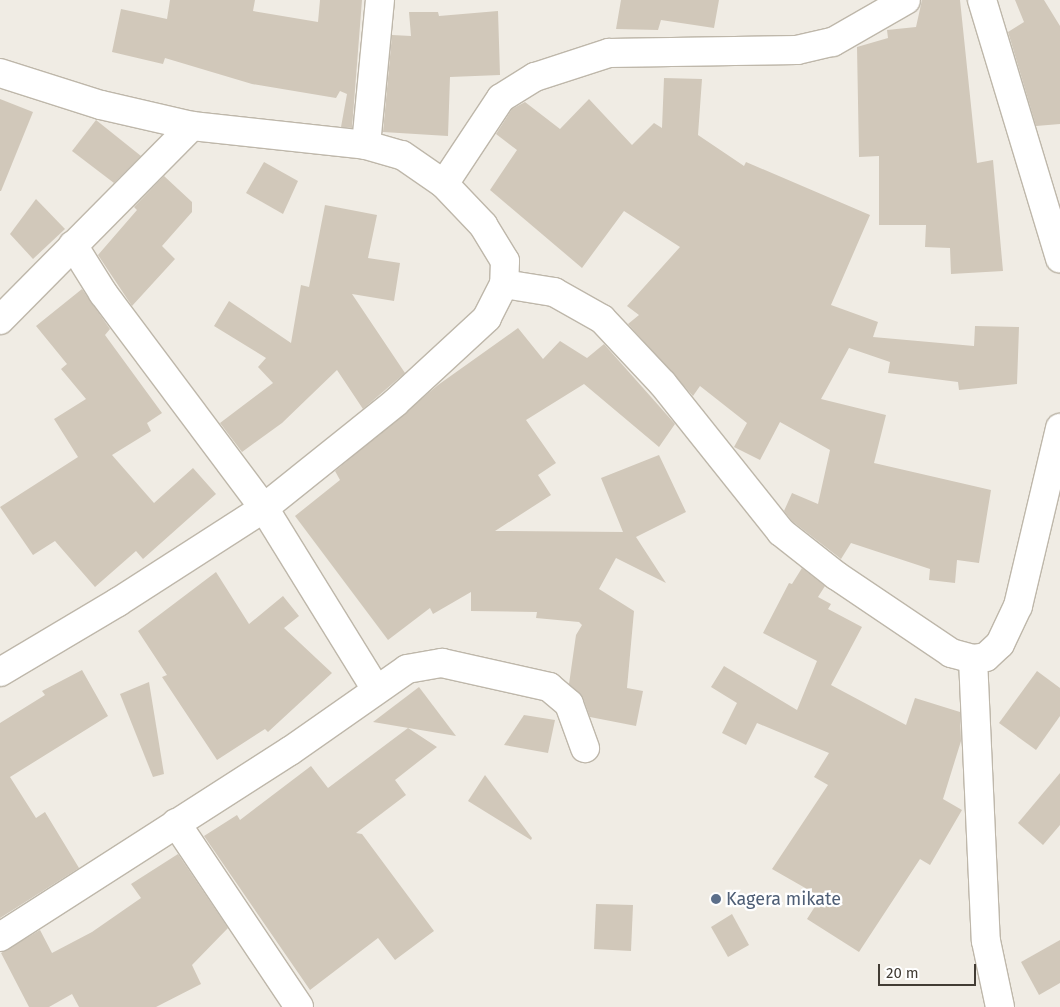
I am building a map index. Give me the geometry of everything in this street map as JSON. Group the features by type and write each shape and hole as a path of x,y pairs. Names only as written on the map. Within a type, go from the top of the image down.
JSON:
{"street":[{"path":"366,145 380,0"},
{"path":"444,184 502,98 535,77 609,53 797,50 833,42 906,0"},
{"path":"982,0 1060,258"},
{"path":"0,74 100,105 192,126 366,145 402,155 444,184 483,225 505,262 504,284 486,318 452,354 264,508 118,602 0,672"},
{"path":"0,320 192,126"},
{"path":"73,245 103,293 264,508 376,689"},
{"path":"504,284 554,292 602,319 663,384 781,532 837,576 951,653 973,659 986,657 1000,644 1018,606 1060,428"},
{"path":"973,659 986,941 1000,1007"},
{"path":"0,937 176,823 407,669 442,663 525,679 549,687 569,704 586,748"},
{"path":"176,823 298,1007"}],"building":[{"path":"170,0 255,0 253,11 318,22 320,0 362,0 352,128 341,127 347,94 340,91 336,98 252,84 165,58 163,64 112,52 121,9 167,19"},
{"path":"621,0 719,0 714,28 661,20 658,30 616,29"},
{"path":"922,0 960,0 977,163 993,160 1003,271 951,274 950,248 925,247 926,225 879,225 879,156 859,157 857,47 888,38 887,30 916,27"},
{"path":"1015,0 1044,0 1060,26 1060,124 1036,126 1008,32 1024,22"},
{"path":"498,11 500,75 450,77 448,136 383,132 392,35 411,36 409,12 438,12 439,16"},
{"path":"664,78 702,79 698,135 744,166 746,162 870,215 831,305 878,322 873,337 974,346 975,326 1019,327 1017,384 959,390 958,382 888,373 890,362 849,348 821,399 886,415 874,463 991,490 979,563 957,560 955,583 929,580 930,569 851,543 841,559 792,521 784,511 792,493 818,504 830,450 780,422 760,460 734,447 747,423 700,386 693,396 628,324 639,315 627,306 680,247 624,211 582,268 490,190 517,150 496,134 512,109 525,102 560,129 589,99 632,145 654,123 662,128"},
{"path":"0,99 33,112 1,191 0,191"},
{"path":"96,120 141,156 114,183 72,151"},
{"path":"264,162 298,181 283,214 246,193"},
{"path":"164,176 192,202 192,212 162,246 175,259 132,306 98,255 137,210 134,207"},
{"path":"36,199 65,229 33,259 10,234"},
{"path":"325,205 377,215 368,258 400,263 394,301 352,294 405,373 363,409 337,370 282,423 242,452 220,423 273,383 258,367 266,358 214,326 229,301 291,343 301,285 309,287"},
{"path":"82,289 110,329 105,335 162,413 147,423 151,431 112,455 154,503 193,468 216,494 143,559 136,551 95,587 55,541 33,555 0,507 78,457 54,419 86,399 61,369 67,364 36,326"},
{"path":"518,328 543,359 560,341 587,358 604,344 675,424 659,447 584,384 526,420 556,463 538,475 551,495 495,531 623,532 601,478 659,455 686,512 636,537 666,583 616,558 599,589 634,611 627,688 643,691 636,726 590,717 583,698 569,684 576,635 582,625 579,622 536,618 537,612 471,611 471,592 433,614 430,608 388,640 295,516 340,480 335,471 438,385"},
{"path":"802,568 825,586 818,597 831,604 828,609 862,627 831,685 906,725 915,698 960,712 961,741 943,799 962,810 930,865 920,859 859,952 807,919 821,897 772,869 828,785 814,777 829,753 757,723 746,745 722,733 737,703 711,687 724,666 797,710 817,661 763,633 789,583 792,584"},
{"path":"216,572 249,624 283,596 299,616 284,628 332,673 268,732 265,729 217,760 162,677 167,675 138,631"},
{"path":"82,670 108,716 10,777 36,818 45,812 79,868 0,918 0,723 45,695 42,691"},
{"path":"1037,671 1060,688 1060,716 1036,750 999,723"},
{"path":"149,682 164,774 153,777 120,694"},
{"path":"419,687 456,736 373,722"},
{"path":"524,715 555,720 548,753 504,745"},
{"path":"408,728 437,747 395,780 406,795 356,833 362,834 434,931 395,960 378,938 310,990 204,836 237,815 240,820 311,766 328,788"},
{"path":"1060,773 1060,825 1043,845 1018,823"},
{"path":"485,775 532,838 531,840 468,801"},
{"path":"178,854 228,928 192,965 201,984 156,1007 79,1007 72,994 49,1007 29,1007 1,953 40,930 52,953 92,932 141,898 131,884"},
{"path":"596,904 633,905 631,951 594,949"},
{"path":"732,914 749,945 728,957 711,927"},
{"path":"1060,940 1060,983 1039,995 1021,962"}],"place":[{"name":"Kagera mikate","path":"716,899"}]}
